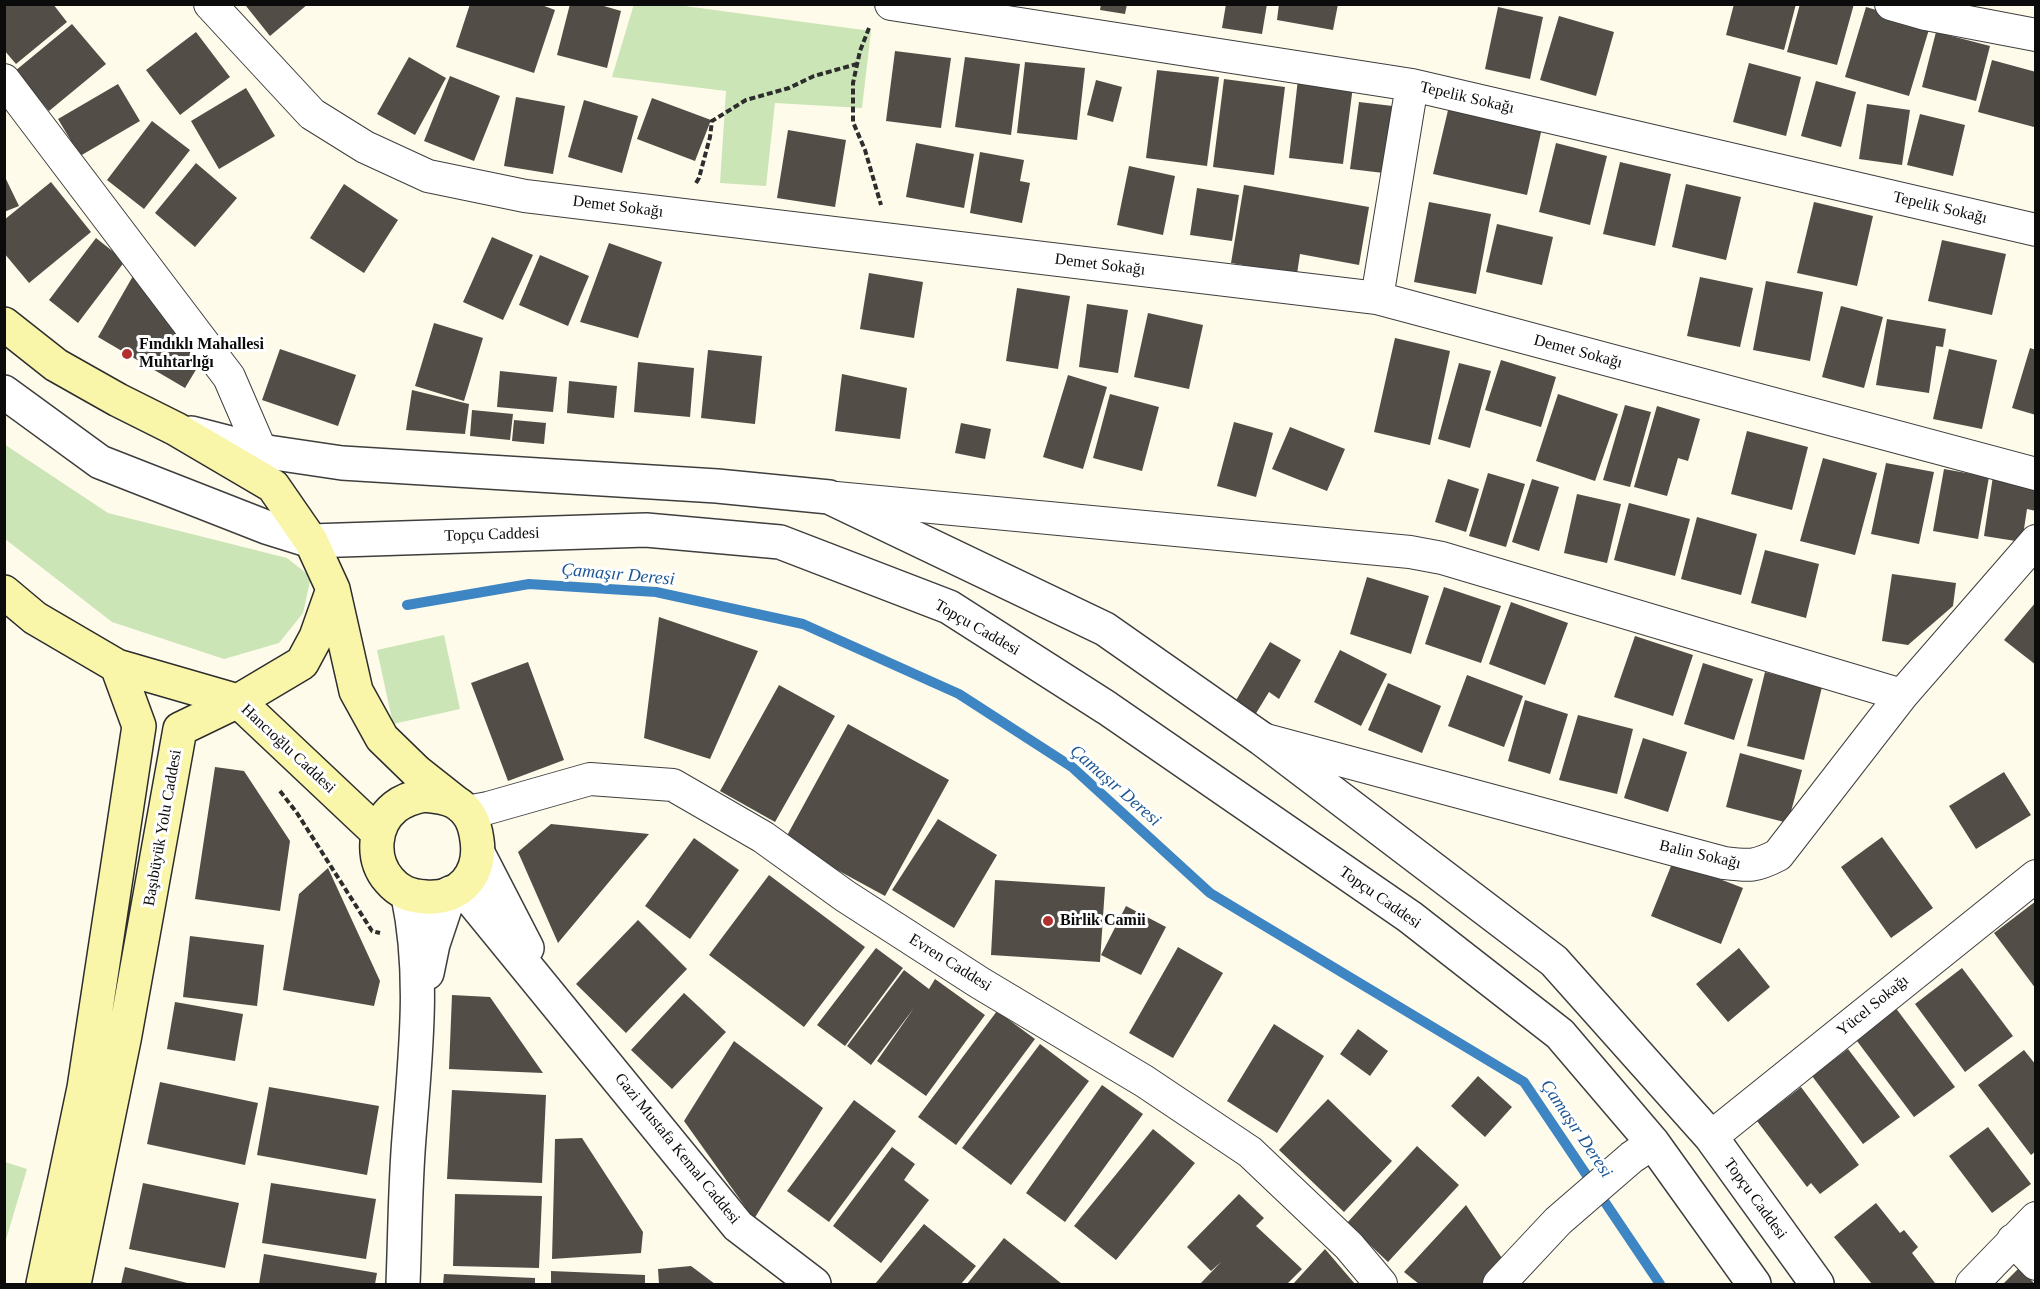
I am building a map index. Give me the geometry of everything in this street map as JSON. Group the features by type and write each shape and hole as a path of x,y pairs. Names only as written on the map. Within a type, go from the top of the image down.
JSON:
{"main road":[{"path":"4,324 56,365 176,429 273,486 311,541 333,589 356,691 382,738 417,772 461,807 475,824 479,855 474,869 456,890 434,898 408,896 390,881 380,867 377,850 378,833 384,818 395,807 409,799 424,795 440,796 461,807"},
{"name":"Başıbüyük Yolu Caddesi","path":"74,1284 124,1040 180,729 238,701 302,663 316,637 333,589"},
{"path":"4,592 35,618 117,666 139,726 84,1088 43,1284"},
{"name":"Hancıoğlu Caddesi","path":"117,666 238,701 378,833"}],"street":[{"name":"Demet Sokağı","path":"210,4 312,114 365,147 428,176 525,196 1377,298 2036,474"},
{"path":"1892,4 1926,14 2036,35"},
{"name":"Tepelik Sokağı","path":"881,14 1059,17 1412,85 2036,230"},
{"path":"4,80 230,377 261,451"},
{"path":"1377,298 1412,85"},
{"name":"Topçu Caddesi","path":"4,392 100,462 266,527 311,541 646,530 780,542 949,607 1107,708 1410,917 1560,1034 1643,1150 1755,1284"},
{"name":"Topçu Caddesi","path":"176,429 261,451 342,463 717,486 829,497 1105,629 1262,739 1554,961 1711,1137 1817,1284"},
{"path":"829,497 1410,552 1442,558 1902,695"},
{"name":"Balin Sokağı","path":"1262,739 1724,863 1760,865 1778,855 1902,695 2036,541"},
{"name":"Evren Caddesi","path":"461,807 488,808 591,779 673,785 763,837 845,896 980,983 1144,1081 1250,1152 1349,1246 1381,1284"},
{"name":"Gazi Mustafa Kemal Caddesi","path":"479,855 554,1000"},
{"name":"Yücel Sokağı","path":"1711,1137 2036,876"},
{"path":"418,1022 433,944 456,890"},
{"name":"Gazi Mustafa Kemal Caddesi","path":"456,890 554,1000 738,1226 813,1284"},
{"path":"403,1284 408,1157 418,1022 418,956 408,896"},
{"path":"1499,1284 1558,1221 1643,1150"},
{"path":"1972,1284 2036,1218"},
{"path":"2013,1240 2036,1264"}],"path":[{"path":"881,14 857,64 853,84 853,122 865,150 880,203 900,241"},
{"path":"676,214 699,178 712,121 746,100 789,88 814,76 857,64"},
{"path":"279,789 297,813 372,931"}],"green space":[{"path":"634,4 677,5 871,31 862,108 775,103 766,186 720,183 726,91 612,77"},
{"path":"4,444 108,513 287,558 311,577 303,613 279,643 224,659 112,622 5,539"},
{"path":"444,635 460,709 393,724 377,650"},
{"path":"4,1162 27,1169 5,1243"}],"building":[{"path":"4,4 53,4 67,22 16,64 4,50"},
{"path":"248,4 308,4 270,36 246,6"},
{"path":"470,4 539,4 555,10 534,73 456,47"},
{"path":"570,4 597,4 621,11 607,68 557,55"},
{"path":"1101,4 1127,4 1125,14 1100,10"},
{"path":"1226,4 1267,4 1262,34 1222,28"},
{"path":"1279,4 1338,4 1333,30 1277,20"},
{"path":"1734,4 1796,4 1784,50 1726,35"},
{"path":"1800,4 1854,4 1837,65 1787,52"},
{"path":"1498,7 1543,17 1530,79 1485,69"},
{"path":"1866,7 1930,26 1909,96 1845,77"},
{"path":"1559,16 1614,32 1596,96 1540,80"},
{"path":"72,24 106,64 49,111 15,71"},
{"path":"196,32 230,77 180,115 146,70"},
{"path":"1936,32 1990,46 1976,101 1922,87"},
{"path":"895,51 951,58 941,128 886,121"},
{"path":"409,57 446,78 415,135 377,114"},
{"path":"965,57 1020,64 1011,135 955,127"},
{"path":"1992,60 2036,72 2034,127 1978,112"},
{"path":"1025,62 1085,68 1077,140 1017,133"},
{"path":"1749,63 1801,77 1786,136 1733,122"},
{"path":"1157,70 1219,77 1207,166 1146,158"},
{"path":"450,76 500,96 474,161 424,141"},
{"path":"1224,79 1285,87 1274,175 1213,167"},
{"path":"1298,79 1353,86 1343,164 1289,158"},
{"path":"1096,80 1122,87 1113,122 1087,115"},
{"path":"1816,81 1856,92 1841,147 1801,136"},
{"path":"118,84 140,121 80,156 58,119"},
{"path":"246,88 275,136 219,169 191,121"},
{"path":"516,97 565,106 553,174 504,166"},
{"path":"652,98 711,120 695,161 637,139"},
{"path":"584,100 638,116 622,173 568,157"},
{"path":"1359,102 1401,107 1392,174 1350,169"},
{"path":"1867,104 1910,110 1902,165 1859,159"},
{"path":"1449,106 1542,128 1527,195 1433,174"},
{"path":"1920,114 1965,125 1953,176 1907,165"},
{"path":"152,121 190,150 144,209 107,180"},
{"path":"788,130 846,140 835,207 777,198"},
{"path":"916,143 974,154 964,208 906,197"},
{"path":"1556,143 1607,156 1590,225 1539,212"},
{"path":"980,152 1024,160 1020,181 1030,183 1022,223 970,213"},
{"path":"1620,162 1671,174 1655,246 1603,234"},
{"path":"196,163 237,198 195,247 155,213"},
{"path":"1129,166 1175,176 1163,235 1117,225"},
{"path":"4,175 19,206 4,212"},
{"path":"51,182 91,232 29,283 4,253 4,220"},
{"path":"344,184 398,220 364,273 310,238"},
{"path":"1686,184 1741,197 1726,260 1672,247"},
{"path":"1244,185 1369,207 1359,265 1300,254 1297,274 1231,263"},
{"path":"1197,188 1239,195 1232,241 1190,235"},
{"path":"1429,202 1491,214 1476,294 1414,282"},
{"path":"1814,202 1873,216 1857,286 1797,273"},
{"path":"1497,224 1553,237 1542,285 1486,272"},
{"path":"492,237 533,255 503,320 463,302"},
{"path":"96,238 125,261 78,323 49,300"},
{"path":"1942,240 2006,254 1992,315 1928,301"},
{"path":"609,243 662,262 638,338 580,322"},
{"path":"540,255 589,276 568,326 519,305"},
{"path":"869,273 923,282 914,338 860,329"},
{"path":"133,276 203,358 185,388 98,337"},
{"path":"1700,277 1753,288 1740,347 1687,336"},
{"path":"1766,281 1823,292 1810,361 1753,350"},
{"path":"1017,288 1070,296 1058,369 1006,361"},
{"path":"1087,304 1128,310 1118,373 1079,367"},
{"path":"1841,306 1883,317 1864,388 1822,377"},
{"path":"1148,313 1203,325 1189,389 1134,377"},
{"path":"1887,319 1946,329 1943,347 1936,346 1929,393 1876,385"},
{"path":"434,323 483,338 464,401 415,386"},
{"path":"1395,338 1450,351 1430,445 1374,432"},
{"path":"2030,348 2036,350 2036,415 2012,408"},
{"path":"280,349 356,375 338,426 262,400"},
{"path":"1949,349 1997,360 1982,429 1933,419"},
{"path":"708,350 762,356 755,424 701,418"},
{"path":"1501,360 1556,377 1541,427 1485,410"},
{"path":"638,362 694,368 690,417 634,412"},
{"path":"1459,363 1491,371 1470,448 1438,439"},
{"path":"500,371 557,377 553,412 497,407"},
{"path":"842,374 907,388 900,439 835,431"},
{"path":"1068,375 1107,387 1083,469 1043,457"},
{"path":"569,381 617,386 614,418 567,413"},
{"path":"412,390 469,404 465,434 406,430"},
{"path":"1110,394 1159,407 1142,471 1093,458"},
{"path":"1558,394 1618,414 1595,481 1536,461"},
{"path":"1625,405 1651,412 1630,487 1603,480"},
{"path":"1657,406 1700,419 1688,461 1678,458 1667,496 1634,487"},
{"path":"472,410 513,414 510,440 470,436"},
{"path":"514,420 546,423 544,444 512,441"},
{"path":"1234,422 1273,433 1256,497 1217,486"},
{"path":"961,423 991,429 985,459 955,453"},
{"path":"1290,427 1345,449 1327,491 1272,469"},
{"path":"1747,431 1808,447 1792,510 1731,494"},
{"path":"1823,458 1877,473 1855,555 1800,541"},
{"path":"1886,463 1934,472 1919,544 1871,534"},
{"path":"1944,469 1989,477 1978,539 1933,531"},
{"path":"1488,473 1525,484 1506,547 1469,536"},
{"path":"1993,476 2036,483 2036,511 2027,509 2022,542 1984,536"},
{"path":"1448,479 1479,489 1466,532 1435,522"},
{"path":"1532,479 1559,487 1539,551 1512,542"},
{"path":"1577,494 1621,504 1607,563 1564,553"},
{"path":"1629,503 1690,519 1675,576 1614,560"},
{"path":"1697,517 1757,534 1741,595 1681,579"},
{"path":"1765,550 1819,564 1806,618 1751,603"},
{"path":"1892,574 1956,583 1953,606 1908,645 1882,641"},
{"path":"1367,577 1429,596 1411,654 1350,634"},
{"path":"1444,587 1501,606 1481,663 1425,644"},
{"path":"1511,602 1568,623 1545,685 1489,664"},
{"path":"2036,602 2036,665 2004,640"},
{"path":"659,617 758,651 710,759 644,738"},
{"path":"1635,636 1693,655 1673,716 1614,697"},
{"path":"1270,642 1301,660 1279,699 1269,692 1255,715 1235,702"},
{"path":"1340,650 1387,674 1361,726 1314,702"},
{"path":"528,662 564,760 508,781 471,683"},
{"path":"1703,663 1753,679 1734,740 1684,724"},
{"path":"1765,672 1822,687 1804,760 1747,746"},
{"path":"1467,675 1523,696 1504,747 1448,726"},
{"path":"1388,683 1441,706 1422,753 1368,730"},
{"path":"779,685 835,716 775,822 720,791"},
{"path":"1525,700 1568,714 1550,774 1508,761"},
{"path":"1578,715 1633,729 1617,794 1559,780"},
{"path":"848,724 949,780 885,896 784,841"},
{"path":"1643,738 1687,752 1668,812 1624,798"},
{"path":"1740,753 1802,770 1788,823 1726,807"},
{"path":"215,767 244,771 290,841 280,911 195,899"},
{"path":"2004,772 2031,815 1976,849 1949,806"},
{"path":"938,819 997,855 954,928 892,890"},
{"path":"551,824 649,834 558,943 518,852"},
{"path":"1882,837 1933,908 1891,938 1841,867"},
{"path":"694,838 739,870 690,939 645,906"},
{"path":"1673,861 1743,888 1721,944 1651,916"},
{"path":"328,868 380,981 374,1006 283,990 299,894"},
{"path":"769,875 865,947 804,1027 709,955"},
{"name":"Birlik Camii","path":"995,880 1105,887 1100,962 991,955"},
{"path":"2036,901 2036,989 1994,933"},
{"path":"1126,906 1166,927 1141,975 1101,955"},
{"path":"638,920 687,969 626,1033 576,984"},
{"path":"190,936 264,945 257,1006 183,997"},
{"path":"1178,947 1223,973 1173,1058 1129,1033"},
{"path":"876,948 903,968 845,1046 817,1025"},
{"path":"1739,948 1770,987 1728,1022 1696,984"},
{"path":"1962,968 2013,1036 1965,1072 1915,1004"},
{"path":"904,970 929,989 935,979 985,1015 926,1096 877,1061 914,1008 871,1065 847,1046"},
{"path":"684,993 726,1032 672,1089 631,1050"},
{"path":"452,995 490,997 543,1073 449,1069"},
{"path":"175,1002 243,1014 235,1061 167,1049"},
{"path":"1895,1007 1955,1087 1914,1117 1854,1037"},
{"path":"997,1011 1035,1039 956,1145 918,1117"},
{"path":"1274,1024 1324,1056 1277,1133 1227,1101"},
{"path":"1358,1029 1388,1051 1370,1076 1340,1054"},
{"path":"734,1041 823,1108 754,1219 684,1121"},
{"path":"1040,1044 1089,1081 1011,1185 962,1148"},
{"path":"1848,1049 1900,1117 1863,1144 1812,1076"},
{"path":"2024,1050 2036,1065 2036,1151 2031,1155 1978,1085"},
{"path":"1478,1076 1512,1107 1485,1137 1451,1106"},
{"path":"160,1082 258,1103 245,1165 147,1144"},
{"path":"1102,1085 1143,1114 1065,1222 1026,1193"},
{"path":"269,1087 379,1106 367,1175 257,1155"},
{"path":"1801,1087 1859,1165 1820,1194 1811,1183 1807,1187 1757,1121"},
{"path":"452,1090 546,1095 542,1183 447,1179"},
{"path":"1328,1099 1392,1161 1344,1212 1279,1150"},
{"path":"854,1100 896,1131 829,1222 787,1191"},
{"path":"1988,1127 2031,1184 1992,1213 1949,1156"},
{"path":"1153,1129 1195,1163 1116,1260 1074,1226"},
{"path":"582,1138 643,1232 641,1253 552,1259 555,1139"},
{"path":"1417,1146 1459,1185 1388,1262 1347,1223"},
{"path":"892,1147 915,1164 904,1180 929,1200 881,1263 833,1226"},
{"path":"143,1183 239,1203 225,1268 129,1249"},
{"path":"271,1183 376,1199 366,1259 262,1243"},
{"path":"455,1194 542,1196 539,1268 453,1266"},
{"path":"1239,1194 1264,1218 1256,1226 1302,1269 1287,1284 1200,1284 1221,1262 1211,1271 1187,1247"},
{"path":"1876,1203 1900,1233 1904,1230 1918,1247 1912,1253 1935,1283 1872,1284 1834,1237"},
{"path":"1466,1205 1506,1264 1488,1284 1419,1284 1404,1272"},
{"path":"924,1224 976,1266 961,1284 875,1284"},
{"path":"1004,1238 1062,1284 967,1284"},
{"path":"1325,1249 1355,1284 1293,1284"},
{"path":"264,1254 377,1273 375,1284 259,1284"},
{"path":"691,1266 715,1284 659,1284 658,1269"},
{"path":"125,1267 191,1284 121,1284"},
{"path":"2019,1268 2035,1284 2003,1284"},
{"path":"551,1271 645,1275 645,1284 551,1284"},
{"path":"444,1274 535,1278 535,1284 443,1284"}],"waterway":[{"name":"Çamaşır Deresi","path":"407,605 529,584 656,592 803,624 959,694 1072,767 1210,893 1524,1082 1660,1284"}],"place":[{"name":"Fındıklı Mahallesi Muhtarlığı","path":"127,354"},
{"name":"Birlik Camii","path":"1048,921"}]}
